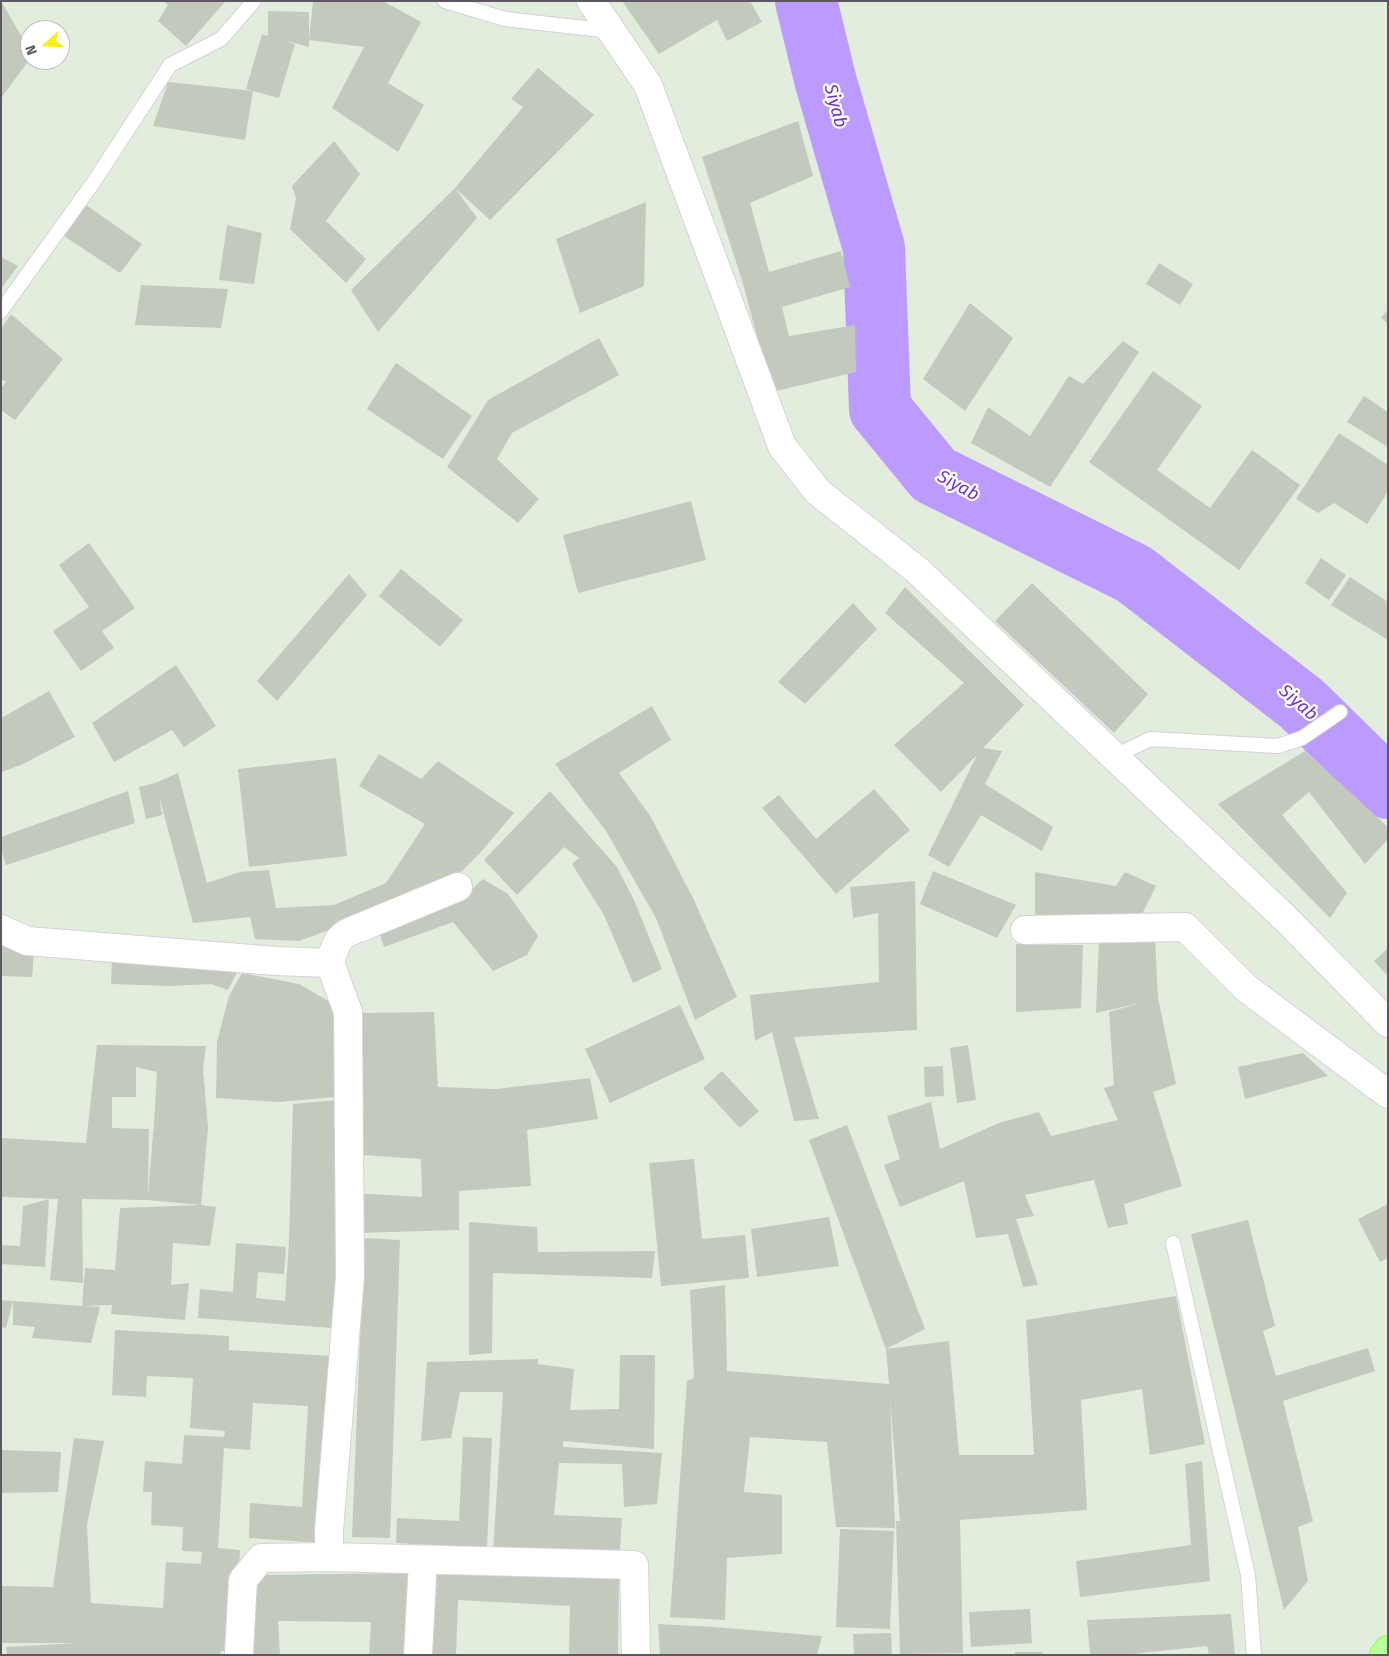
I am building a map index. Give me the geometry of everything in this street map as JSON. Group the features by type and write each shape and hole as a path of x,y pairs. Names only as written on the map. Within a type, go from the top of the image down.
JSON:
{"main road":[{"path":"1384,1655 1388,1650"}],"street":[{"path":"591,1 648,85 782,446 818,492 917,570 1285,918 1388,1023"},
{"path":"329,1557 329,1530 350,1277 348,1012 330,963 337,941 348,932 458,887"},
{"path":"1025,930 1185,926 1246,988 1388,1094"},
{"path":"1,929 27,941 276,962 330,963"},
{"path":"239,1652 243,1580 261,1558 329,1557 634,1566 636,1655"},
{"path":"418,1655 423,1560"}],"lane":[{"path":"1,311 93,183 170,65 221,39 254,1"},
{"path":"446,1 505,20 611,31"},
{"path":"1114,756 1150,739 1278,746 1302,738 1340,712"},
{"path":"1173,1243 1248,1575 1254,1655"}],"building":[{"path":"1,1 20,34 20,70 22,70 1,98"},
{"path":"163,1 226,1 186,46 158,21 168,5"},
{"path":"313,1 383,1 421,22 388,83 424,105 398,152 332,108 364,47 309,40"},
{"path":"622,1 750,1 762,22 727,41 717,20 659,54"},
{"path":"268,11 309,12 309,47 284,40 295,44 279,98 246,89 262,34 268,36"},
{"path":"538,68 594,115 490,220 455,188 523,107 511,99"},
{"path":"168,82 253,91 245,140 153,126"},
{"path":"798,121 813,176 750,203 769,272 841,251 850,287 782,307 789,336 855,325 856,372 772,392 742,280 702,157"},
{"path":"334,141 360,174 326,221 366,259 346,283 290,229 296,198 292,186"},
{"path":"455,188 477,218 378,332 351,290"},
{"path":"646,202 644,286 580,313 556,239"},
{"path":"86,205 142,244 120,273 64,236"},
{"path":"227,225 262,233 254,284 219,280"},
{"path":"1,257 18,266 1,289"},
{"path":"1159,263 1193,284 1180,305 1146,284"},
{"path":"141,285 228,289 221,328 135,325"},
{"path":"970,303 1013,338 965,411 923,379"},
{"path":"1388,309 1388,323 1381,318"},
{"path":"11,314 63,359 15,420 1,410 1,388 6,382 1,379 1,329"},
{"path":"599,338 619,375 512,433 497,459 539,499 518,523 447,467 488,400"},
{"path":"1123,341 1139,352 1050,487 971,443 988,407 1030,436 1069,376 1083,384"},
{"path":"396,363 472,416 443,459 367,409"},
{"path":"1153,371 1202,406 1157,470 1210,508 1252,450 1300,485 1239,570 1089,462"},
{"path":"1364,396 1388,412 1388,447 1347,422"},
{"path":"1339,433 1388,465 1388,492 1367,524 1334,503 1318,513 1296,499"},
{"path":"691,501 706,560 578,593 563,535"},
{"path":"89,543 135,608 102,631 114,648 81,671 53,631 89,607 59,565"},
{"path":"1321,558 1346,575 1329,600 1305,583"},
{"path":"401,569 463,620 440,647 379,596"},
{"path":"349,574 367,595 277,701 257,681"},
{"path":"1350,577 1388,602 1388,640 1331,605"},
{"path":"1032,583 1148,694 1114,733 995,621"},
{"path":"905,587 1024,705 983,748 1002,751 985,784 1053,827 1042,851 981,815 949,867 928,855 977,755 941,792 894,745 964,683 885,613"},
{"path":"853,603 877,629 805,704 778,682"},
{"path":"176,665 216,726 184,747 172,730 114,762 92,723"},
{"path":"49,691 75,737 21,765 1,772 1,718"},
{"path":"652,706 671,740 619,773 651,817 694,900 737,997 695,1020 656,918 606,831 555,764"},
{"path":"1305,751 1388,827 1388,839 1365,864 1309,792 1282,815 1347,893 1330,918 1218,804"},
{"path":"379,754 421,779 438,761 514,813 480,853 446,887 299,941 255,939 250,917 193,923 159,796 162,815 146,819 139,787 155,783 178,773 207,883 240,872 269,870 276,908 334,905 386,883 425,824 359,786"},
{"path":"336,758 347,856 249,867 238,769"},
{"path":"874,789 910,830 836,894 762,808 779,795 816,839"},
{"path":"128,791 135,823 6,865 1,849 1,837"},
{"path":"550,791 617,867 634,900 662,969 633,983 604,915 572,864 579,858 564,847 517,895 484,860"},
{"path":"933,871 1016,905 997,938 920,904"},
{"path":"1035,872 1116,886 1125,872 1156,886 1139,920 1035,917"},
{"path":"483,879 508,894 538,936 527,955 493,971 453,922 384,947 376,923 451,898 458,902"},
{"path":"915,881 917,1030 794,1037 819,1119 794,1121 772,1032 755,1041 750,995 879,982 878,913 853,918 850,887"},
{"path":"1,938 34,951 32,977 1,976"},
{"path":"1099,939 1155,939 1158,998 1176,1084 1153,1092 1182,1186 1124,1204 1128,1224 1108,1228 1094,1180 1025,1195 1034,1216 1016,1219 1038,1285 1023,1287 1008,1234 976,1238 964,1181 900,1207 884,1165 900,1159 887,1116 931,1102 940,1149 999,1123 1039,1112 1051,1136 1118,1120 1104,1088 1114,1085 1109,1012 1141,1003 1096,1013"},
{"path":"1016,944 1083,945 1081,1008 1016,1012"},
{"path":"1388,948 1388,976 1374,961"},
{"path":"112,956 239,968 228,990 211,984 171,986 111,984"},
{"path":"242,973 299,984 339,1007 335,1097 279,1102 216,1098 217,1042 229,996"},
{"path":"680,1005 705,1059 610,1103 585,1049"},
{"path":"434,1012 438,1087 496,1089 590,1078 598,1119 527,1130 531,1186 459,1191 459,1230 358,1233 354,1193 422,1197 421,1159 347,1154 361,1013"},
{"path":"97,1045 206,1046 203,1069 208,1128 201,1205 147,1200 82,1199 83,1283 50,1280 58,1199 1,1197 1,1138 86,1143","holes":["136,1067 157,1072 154,1123 148,1195 149,1129 112,1128 112,1097 136,1097"]},
{"path":"968,1045 976,1100 957,1103 950,1048"},
{"path":"1303,1053 1328,1076 1245,1099 1238,1067"},
{"path":"943,1066 944,1096 925,1097 924,1067"},
{"path":"722,1071 759,1111 740,1128 703,1088"},
{"path":"338,1100 338,1246 332,1328 198,1318 200,1289 233,1292 236,1243 286,1247 284,1274 258,1272 256,1298 285,1301 289,1242 293,1104"},
{"path":"847,1125 925,1329 886,1349 809,1140"},
{"path":"694,1159 702,1239 745,1235 749,1278 661,1286 649,1163"},
{"path":"49,1199 45,1267 1,1264 1,1245 20,1246 23,1206"},
{"path":"1388,1204 1388,1258 1380,1262 1358,1219"},
{"path":"201,1205 216,1207 210,1246 173,1243 171,1285 189,1283 185,1320 111,1314 112,1305 84,1306 100,1307 91,1343 32,1338 35,1327 13,1325 13,1301 82,1306 85,1268 115,1270 120,1208"},
{"path":"829,1217 839,1266 757,1277 751,1229"},
{"path":"1248,1220 1275,1326 1263,1331 1276,1376 1368,1348 1375,1371 1283,1401 1313,1521 1298,1527 1308,1581 1284,1610 1191,1234"},
{"path":"469,1222 537,1227 538,1252 655,1251 652,1278 493,1273 492,1353 469,1355"},
{"path":"364,1238 400,1240 390,1538 352,1537"},
{"path":"725,1285 727,1371 889,1384 886,1349 949,1341 959,1455 1034,1455 1026,1320 1176,1296 1205,1444 1150,1455 1142,1389 1081,1400 1087,1510 960,1520 963,1653 900,1654 896,1521 900,1521 890,1399 895,1528 836,1527 827,1442 750,1437 744,1492 782,1495 782,1554 727,1558 725,1620 670,1617 687,1381 694,1378 690,1290"},
{"path":"1,1300 13,1301 6,1328 1,1327"},
{"path":"115,1330 229,1336 229,1350 332,1356 322,1543 249,1538 250,1503 302,1507 308,1406 253,1403 250,1450 224,1448 218,1548 240,1550 234,1652 221,1651 220,1655 7,1655 6,1647 76,1643 1,1643 1,1586 53,1587 74,1438 104,1441 87,1525 91,1603 163,1608 166,1562 201,1564 202,1552 182,1551 183,1527 151,1525 152,1492 143,1492 145,1461 182,1464 184,1435 224,1437 225,1431 190,1428 193,1378 147,1376 146,1397 112,1395"},
{"path":"620,1355 655,1355 654,1449 563,1441 563,1447 662,1453 657,1504 624,1507 622,1464 559,1463 554,1515 622,1518 620,1551 493,1553 503,1392 460,1392 451,1438 421,1441 427,1362 538,1359 538,1364 574,1369 570,1410 619,1409"},
{"path":"463,1437 492,1438 487,1548 396,1543 397,1518 459,1521"},
{"path":"1,1450 61,1452 58,1492 1,1493"},
{"path":"1202,1461 1210,1581 1080,1597 1076,1561 1191,1545 1185,1464"},
{"path":"840,1529 894,1531 890,1629 836,1627"},
{"path":"429,1570 619,1577 618,1655 569,1655 570,1606 458,1600 456,1655 423,1655"},
{"path":"416,1573 408,1655 369,1655 371,1622 278,1621 280,1655 253,1655 256,1575"},
{"path":"1030,1609 1032,1643 971,1647 969,1612"},
{"path":"1231,1614 1235,1655 1209,1655 1207,1646 1123,1655 1090,1655 1087,1620"},
{"path":"658,1624 822,1636 817,1655 660,1655"},
{"path":"891,1633 892,1655 854,1655 853,1634"},
{"path":"1015,1652 1042,1652 1043,1655 1015,1655"}],"waterway":[{"name":"Siyab","path":"806,1 825,79 874,248 880,409 934,475 1134,574 1302,704 1388,788"}]}
